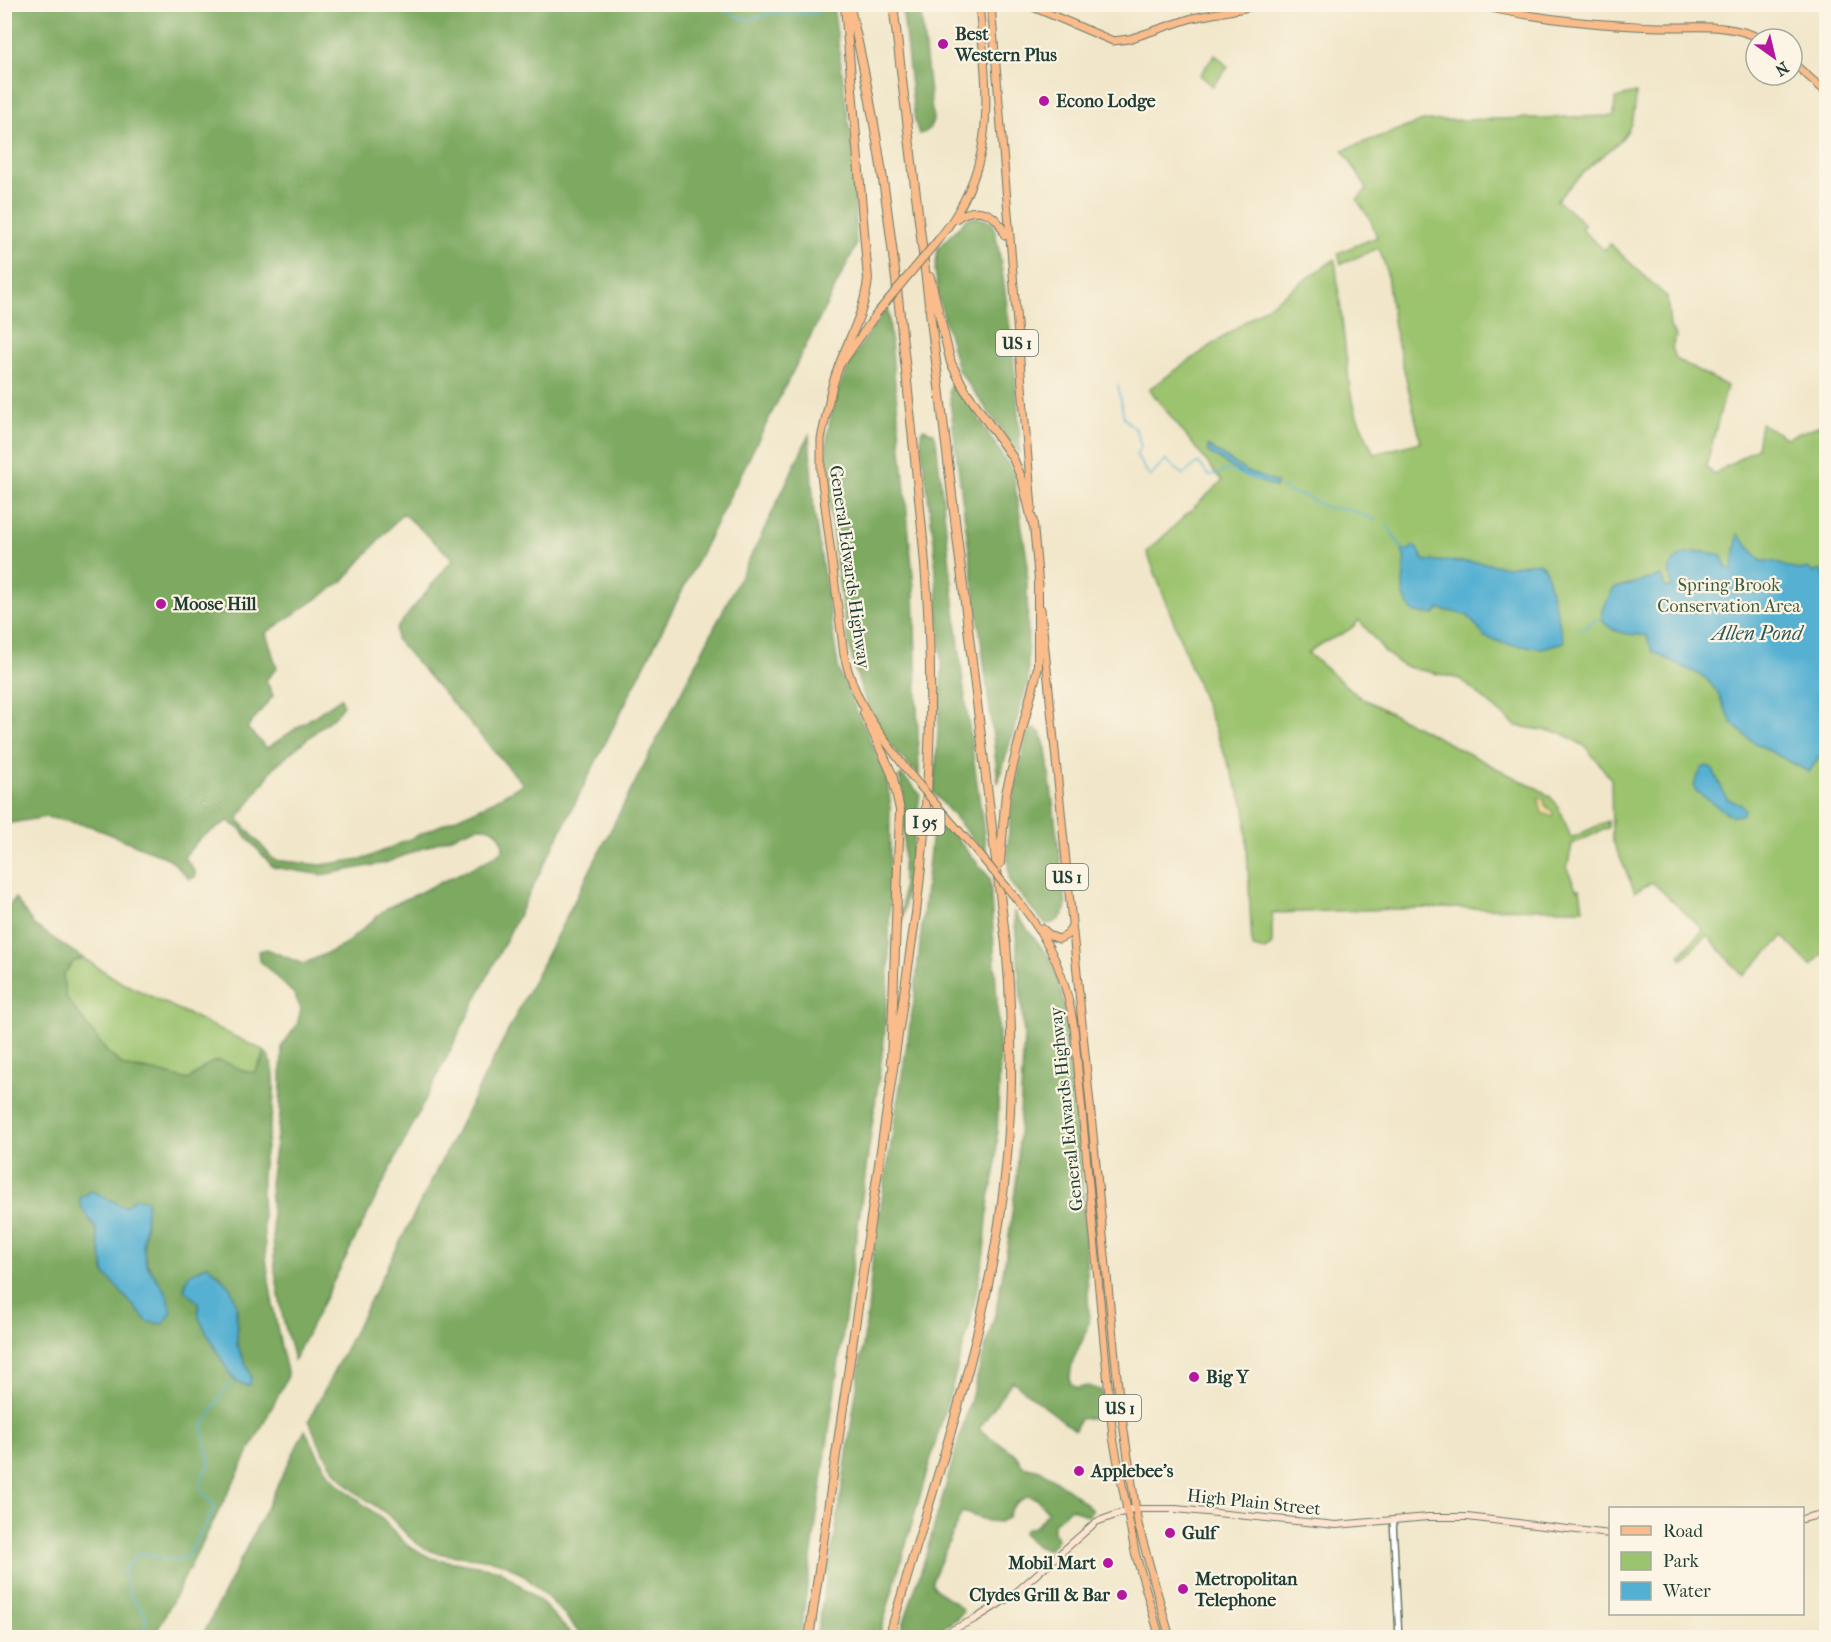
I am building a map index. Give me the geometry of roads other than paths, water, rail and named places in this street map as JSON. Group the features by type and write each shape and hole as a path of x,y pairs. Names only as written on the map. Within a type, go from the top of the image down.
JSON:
{"highway":[{"path":"830,396 838,366 861,313 868,279 847,4"},
{"name":"I 95","path":"809,1638 913,932 926,820 930,728 929,636 921,525 889,220 872,110 847,4"},
{"path":"889,1638 975,1342 999,1223 1010,1125 1011,1056 1008,972 998,879 893,4"},
{"path":"923,249 952,367 964,390 1013,458 1023,483 1033,524"},
{"path":"998,879 1006,793 1038,667 1038,583"},
{"path":"864,713 892,774 900,810 891,1085"}],"main road":[{"name":"General Edwards Highway","path":"979,4 987,98 986,132 974,181 951,224 851,348 830,396 821,439 822,491 842,646 850,681 864,713 909,773 1030,915 1053,952 1068,992 1113,1437 1126,1510"},
{"name":"General Edwards Highway","path":"991,4 1011,274 1038,583 1119,1397 1136,1508"},
{"path":"1026,4 1113,41 1129,39 1192,18 1265,4"},
{"path":"1474,4 1543,18 1658,27 1731,28 1744,33"},
{"path":"1804,72 1827,92"},
{"path":"951,224 972,211 982,211 994,217 1005,236 1011,274"},
{"path":"1030,915 1049,935 1057,939 1068,935 1072,920"},
{"name":"High Plain Street","path":"935,1638 999,1605 1028,1583 1086,1529 1103,1518 1136,1508 1185,1510 1322,1524 1467,1517 1609,1534"},
{"name":"US 1","path":"1136,1508 1151,1574 1170,1638"},
{"name":"US 1","path":"1126,1510 1160,1638"},
{"path":"1804,1519 1827,1513"}],"street":[{"path":"1393,1520 1399,1638"}],"water":[{"path":"1208,446 1246,471 1277,483 1275,487 1243,475 1208,452"},
{"name":"Allen Pond","path":"1738,534 1761,561 1774,562 1802,570 1808,568 1814,573 1820,570 1826,578 1826,746 1809,772 1753,742 1733,725 1717,692 1706,678 1653,652 1646,635 1616,631 1602,620 1602,611 1614,588 1661,576 1665,587 1672,587 1670,569 1679,557 1685,554 1700,552 1721,555 1726,567 1732,570"},
{"path":"1413,546 1417,548 1424,560 1429,561 1478,562 1508,567 1538,562 1545,568 1564,642 1542,648 1506,644 1485,637 1467,615 1439,609 1435,614 1414,613 1404,595 1405,566 1402,549 1408,551"},
{"path":"1707,766 1713,770 1727,799 1737,802 1745,809 1742,815 1731,816 1696,791 1694,785 1702,768"},
{"path":"92,1191 124,1207 135,1198 147,1201 143,1245 146,1264 166,1292 172,1312 163,1324 148,1322 105,1274 96,1229 81,1206 80,1198"},
{"path":"208,1265 230,1287 236,1303 237,1345 251,1376 250,1385 240,1383 231,1376 199,1318 198,1302 184,1290 189,1275"}],"waterway":[{"path":"709,4 747,20 774,13 816,14 823,4"},
{"path":"1118,385 1124,418 1136,430 1141,446 1136,455 1150,477 1166,460 1183,475 1198,462 1209,476 1227,470 1260,481"},
{"path":"1280,486 1290,493 1303,495 1327,508 1348,509 1375,520"},
{"path":"1386,524 1403,550"},
{"path":"1578,628 1586,628 1590,622 1602,618"},
{"path":"134,1638 145,1632 146,1615 131,1596 123,1571 140,1552 166,1560 186,1558 215,1508 201,1489 203,1475 210,1464 202,1429 223,1392 234,1381"}],"place":[{"name":"Best Western Plus","path":"943,44"},
{"name":"Econo Lodge","path":"1044,101"},
{"name":"Moose Hill","path":"161,604"},
{"name":"Big Y","path":"1194,1377"},
{"name":"Applebee's","path":"1079,1471"},
{"name":"Gulf","path":"1170,1533"},
{"name":"Mobil Mart","path":"1108,1563"},
{"name":"Metropolitan Telephone","path":"1183,1589"},
{"name":"Clydes Grill & Bar","path":"1122,1595"}],"park label":[{"name":"Spring Brook Conservation Area","path":"1729,595"}]}
